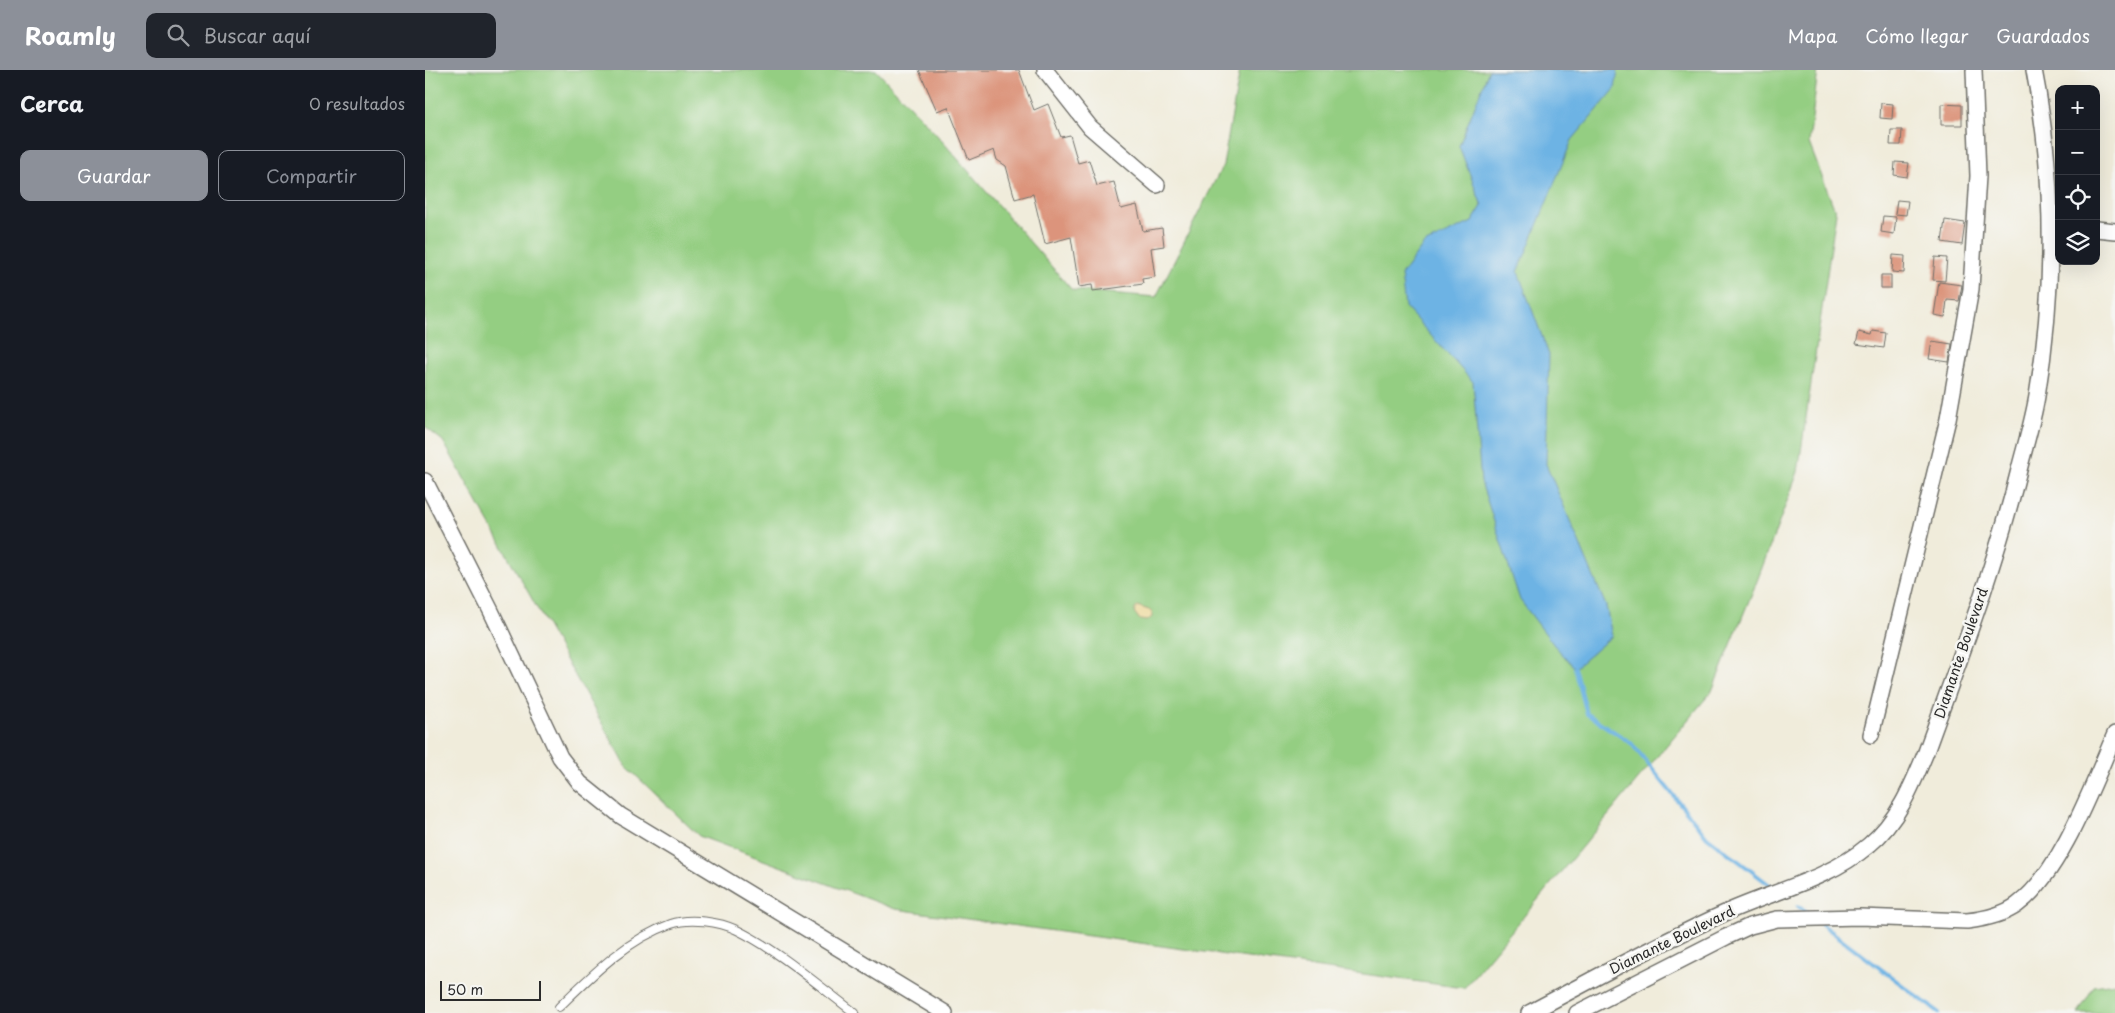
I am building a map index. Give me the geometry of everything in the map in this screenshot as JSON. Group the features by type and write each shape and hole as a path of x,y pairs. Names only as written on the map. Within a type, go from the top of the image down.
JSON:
{"street":[{"path":"1045,70 1090,127 1157,185"},
{"path":"1871,735 1948,419 1971,289 1977,176 1973,70"},
{"name":"Diamante Boulevard","path":"1529,1013 1694,927 1845,863 1869,846 1885,831 1900,809 1926,752 2004,529 2037,398 2048,309 2055,225 2034,70"},
{"path":"2100,229 2115,231"},
{"path":"425,481 491,611 560,757 580,783 621,816 945,1013"},
{"path":"1577,1013 1742,930 1777,919 1860,917 1967,921 1982,919 2015,906 2043,880 2059,854 2115,734"}],"lane":[{"path":"559,1007 603,965 637,940 672,923 702,921 736,930 783,960 855,1013"}],"green space":[{"path":"425,70 876,70 936,134 1072,290 1156,297 1223,165 1240,70 1818,70 1809,143 1836,213 1798,472 1757,581 1712,691 1464,988 895,909 699,836 626,766 443,441 425,427"},
{"path":"2115,983 2115,1013 2078,1013 2094,986"}],"sand":[{"path":"1137,606 1152,611 1152,617 1147,621 1140,620 1134,612"}],"water":[{"path":"1489,70 1618,70 1615,89 1572,140 1518,272 1549,355 1546,464 1606,606 1612,636 1575,668 1554,645 1520,600 1481,482 1473,382 1405,307 1401,275 1424,244 1472,222 1482,206 1459,146"}],"building":[{"path":"919,70 1019,70 1034,110 1048,104 1061,137 1070,135 1078,163 1089,160 1097,186 1114,182 1121,209 1137,205 1143,231 1162,228 1164,246 1151,248 1155,277 1142,279 1143,284 1093,291 1092,285 1079,287 1071,237 1045,244 1033,194 1015,199 1006,166 997,160 994,150 969,160 948,107 937,111"},
{"path":"1881,103 1893,104 1892,119 1880,118"},
{"path":"1941,104 1962,105 1962,125 1941,125"},
{"path":"1891,130 1902,130 1901,145 1890,145"},
{"path":"1895,162 1909,163 1907,177 1894,175"},
{"path":"1897,200 1908,201 1906,215 1895,214"},
{"path":"1883,216 1896,217 1894,234 1881,232"},
{"path":"1945,220 1965,223 1962,245 1942,242"},
{"path":"1893,255 1905,256 1904,273 1892,272"},
{"path":"1935,257 1947,258 1945,281 1933,280"},
{"path":"1881,275 1891,275 1891,288 1881,288"},
{"path":"1939,282 1962,285 1959,301 1947,300 1945,317 1934,315"},
{"path":"1873,331 1886,333 1884,348 1856,344 1859,332 1872,335"},
{"path":"1932,341 1952,344 1949,362 1929,359"}],"waterway":[{"path":"1575,668 1587,714 1631,743 1707,837 1775,889"},
{"path":"1798,906 1808,914"},
{"path":"1819,922 1939,1013"}]}
